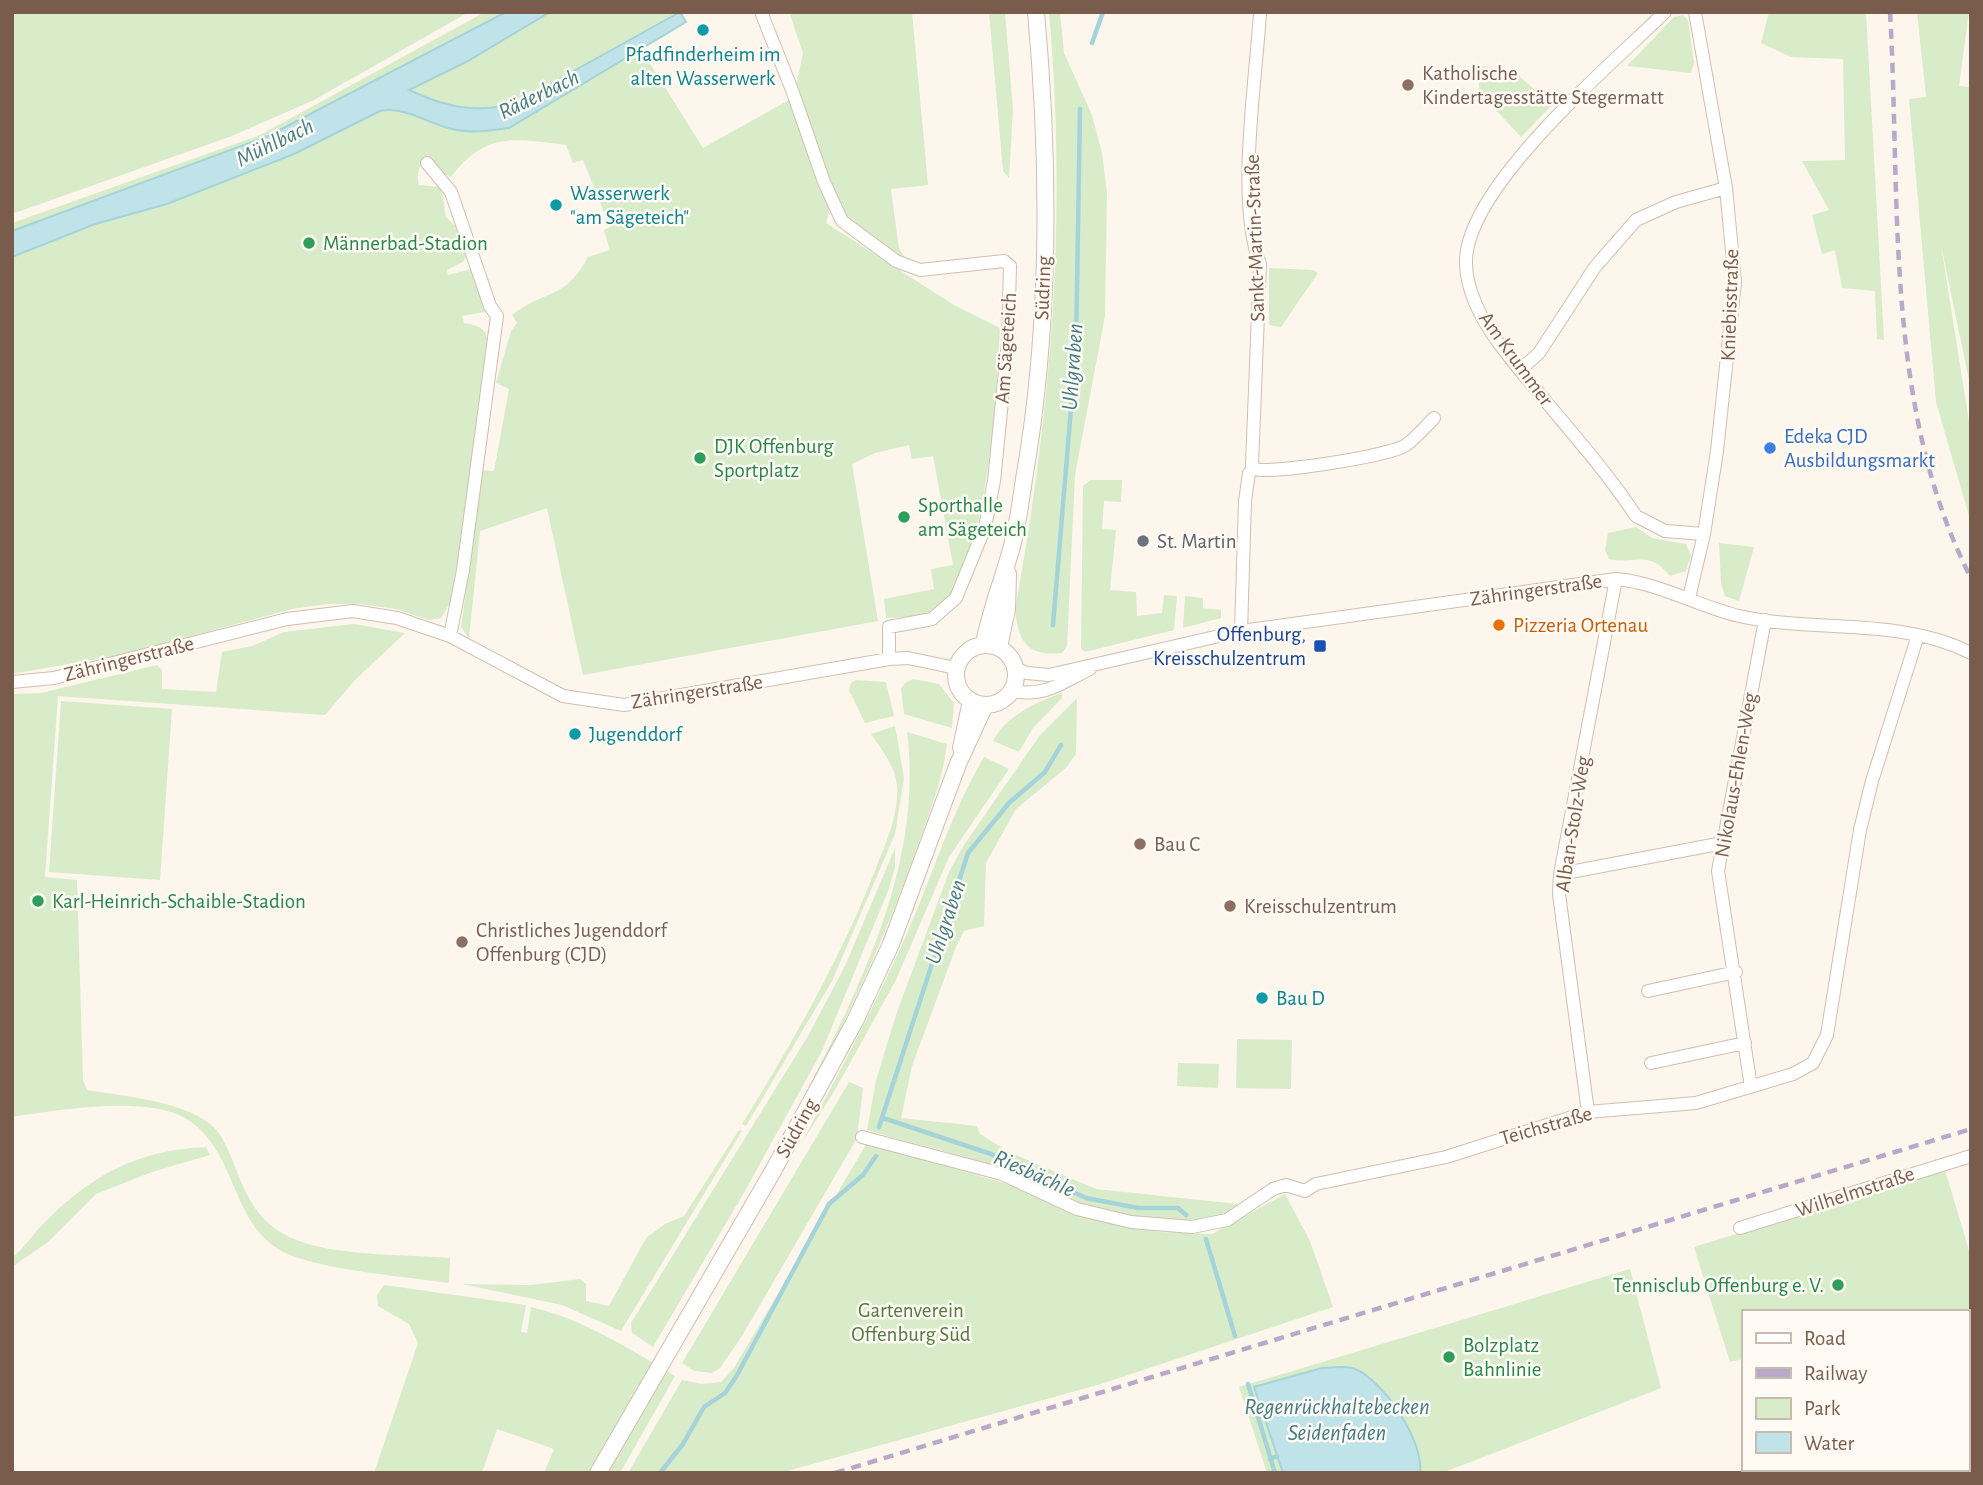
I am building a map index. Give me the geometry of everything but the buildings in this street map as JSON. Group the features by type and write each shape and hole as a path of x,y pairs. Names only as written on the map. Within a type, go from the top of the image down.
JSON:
{"street":[{"name":"Am Sägeteich","path":"761,12 824,182 842,221 870,245 896,261 920,270 1004,261 1010,266 1009,341 994,481 985,527 956,598 932,619 889,627 890,659"},
{"name":"Südring","path":"992,646 1007,609 1008,561 1025,478 1037,389 1045,284 1042,82 1035,12"},
{"name":"Sankt-Martin-Straße","path":"1241,631 1245,501 1252,469 1260,264 1251,237 1249,191 1260,12"},
{"name":"Am Krummer","path":"1665,12 1502,177 1482,207 1472,229 1465,256 1466,279 1496,340 1636,516 1665,531 1704,534"},
{"name":"Kniebisstraße","path":"1689,598 1704,534 1728,364 1735,282 1726,188 1695,12"},
{"path":"427,163 451,192 490,306 497,316 463,570 450,636"},
{"path":"1521,369 1536,357 1595,267 1636,220 1676,202 1726,188"},
{"path":"1252,469 1266,472 1316,465 1405,447 1434,418"},
{"name":"Zähringerstraße","path":"1016,668 1027,673 1049,675 1241,631 1616,579 1637,581 1719,610 1765,620 1918,635 1952,644 1971,653"},
{"name":"Alban-Stolz-Weg","path":"1588,1112 1559,894 1560,874 1616,579"},
{"name":"Zähringerstraße","path":"12,682 54,678 315,613 353,611 397,618 450,636 563,696 624,705 890,659 908,658 956,668"},
{"name":"Nikolaus-Ehlen-Weg","path":"1751,1087 1736,972 1718,871 1765,620"},
{"name":"Teichstraße","path":"862,1137 1002,1174 1077,1209 1131,1222 1192,1227 1227,1220 1286,1185 1305,1191 1316,1184 1446,1157 1588,1112 1696,1102 1793,1074 1813,1063 1821,1052 1827,1035 1863,817 1918,635"},
{"path":"992,646 1012,659 1016,668 1011,691 1001,701 978,703 959,689 956,668 968,650 992,646"},
{"name":"Zähringerstraße","path":"1011,691 1032,694 1045,692 1096,666"},
{"name":"Südring","path":"598,1473 855,1021 891,944 978,703"},
{"path":"1560,874 1723,843"},
{"path":"1648,991 1736,972"},
{"path":"1651,1063 1745,1043"},
{"name":"Wilhelmstraße","path":"1740,1228 1971,1156"}],"green space":[{"path":"12,12 469,12 314,100 232,136 12,214"},
{"path":"485,12 506,12 268,136 12,231 12,223 260,135"},
{"path":"550,12 680,12 516,103 487,108 461,107 435,101 408,90 468,61"},
{"path":"789,12 912,12 928,185 891,189 899,249 906,259 895,256 869,239 844,214 795,90 803,53"},
{"path":"989,12 1005,12 1013,110 1009,178 1003,171"},
{"path":"1049,12 1060,12 1064,53 1092,115 1102,153 1107,193 1105,316 1075,475 1067,646 1062,653 1050,654 1033,650 1027,645 1016,621 1015,609 1038,460 1053,312 1056,163"},
{"path":"1769,12 1866,12 1884,340 1877,339 1875,291 1842,288 1835,250 1822,254 1812,215 1829,210 1802,161 1845,160 1843,59 1791,57 1761,43"},
{"path":"1917,12 1969,12 1959,86 1971,87 1971,390 1941,245 1971,434 1971,523 1936,402 1909,99 1926,97"},
{"path":"1683,15 1688,20 1694,63 1691,73 1627,66 1674,17"},
{"path":"641,49 703,148 789,100 830,209 826,223 954,305 1000,328 992,434 979,517 969,555 955,586 938,607 920,615 886,618 884,599 934,589 931,569 953,565 933,456 912,459 909,445 875,453 852,464 878,621 583,675 547,508 480,531 469,639 461,627 482,470 494,471 509,389 496,383 511,331 517,323 512,315 571,281 588,257 610,250 604,230 610,227 583,160 573,163 566,145 502,141 477,152 451,177 443,173 432,158 426,158 418,174 419,185 441,187 446,217 460,230 467,255 463,262 447,270 448,275 471,269 489,311 462,316 464,323 484,331 489,344 459,567 451,601 441,618 429,620 396,609 359,604 328,604 292,609 120,655 12,674 12,257 95,224 167,204 294,154 380,111 393,108 451,129 509,128"},
{"path":"1484,66 1518,75 1552,105 1521,137 1479,92 1479,70"},
{"path":"1269,268 1313,270 1318,273 1281,327 1269,325"},
{"path":"1091,480 1122,480 1121,502 1104,501 1102,529 1116,530 1110,590 1136,592 1137,616 1162,613 1164,595 1177,596 1174,630 1085,652 1081,649 1083,486"},
{"path":"1636,527 1652,538 1686,544 1691,556 1686,571 1670,576 1648,560 1609,559 1605,550 1608,533"},
{"path":"1719,543 1754,547 1739,601 1725,596 1721,583"},
{"path":"1185,596 1203,598 1203,608 1221,610 1221,618 1183,628"},
{"path":"354,624 405,633 355,680 325,715 58,696 45,877 77,880 83,1080 87,1090 160,1102 197,1115 211,1125 228,1149 251,1201 269,1224 282,1233 298,1241 340,1250 450,1258 449,1283 335,1267 293,1256 278,1249 254,1225 212,1143 193,1123 168,1111 148,1107 100,1106 12,1117 12,694 41,693 157,665 162,670 162,689 216,692 222,652 252,646 284,632"},
{"path":"913,679 939,684 954,703 952,728 904,714 901,689"},
{"path":"856,680 886,682 894,716 865,723 849,690 851,683"},
{"path":"1062,693 1062,698 1033,728 1019,752 993,741 1014,717"},
{"path":"1077,698 1076,754 1066,768 1016,809 986,863 984,926 964,931 956,947 912,1066 901,1118 977,1126 980,1134 1009,1152 1096,1189 1238,1204 1224,1214 1183,1221 1112,1212 1065,1199 1006,1170 867,1130 876,1080 897,1012 949,872 964,845 1040,735"},
{"path":"61,701 172,709 160,880 49,872"},
{"path":"895,726 904,778 895,834 832,981 746,1126 742,1124 798,1031 832,967 888,838 896,807 896,779 887,758 871,734"},
{"path":"907,732 947,744 934,801 900,895 868,970 834,1043 776,1151 851,1001 891,896 904,842 909,787"},
{"path":"984,757 1009,769 949,857 896,980 835,1090 801,1144 884,983 953,820"},
{"path":"895,848 895,868 888,891 822,1051 745,1191 653,1347 632,1333 631,1323 808,1036 845,966"},
{"path":"1237,1039 1292,1040 1291,1089 1236,1088"},
{"path":"1178,1063 1219,1064 1218,1088 1177,1086"},
{"path":"849,1082 863,1088 857,1138 742,1336 720,1368 712,1373 694,1371 682,1363"},
{"path":"739,1130 742,1131 621,1331 562,1305 462,1284 531,1285 580,1279 586,1284 586,1301 609,1306 646,1238 665,1224 684,1216"},
{"name":"Gartenverein Offenburg Süd","path":"867,1143 1031,1191 1099,1220 1160,1232 1212,1234 1285,1194 1310,1241 1333,1307 1101,1384 780,1473 628,1473 682,1380 702,1384 721,1382 734,1368"},
{"path":"206,1147 210,1155 152,1172 96,1194 48,1242 12,1267 12,1258 41,1226 81,1190 99,1178 138,1159 159,1153"},
{"name":"Tennisclub Offenburg e. V.","path":"1945,1170 1971,1257 1971,1403 1969,1310 1742,1310 1742,1359 1730,1362 1694,1247"},
{"path":"1630,1269 1661,1388 1442,1473 1267,1473 1239,1387"},
{"path":"384,1285 526,1305 521,1332 527,1333 531,1307 570,1319 606,1336 675,1376 620,1473 544,1473 554,1449 497,1429 482,1473 374,1473 418,1343 409,1324 378,1306 377,1295"}],"water":[{"path":"506,12 550,12 468,61 409,90 435,101 461,107 487,108 516,103 680,12 686,22 509,128 464,131 406,113 380,111 294,154 167,204 95,224 12,257 12,231 268,136"},
{"name":"Regenrückhaltebecken Seidenfaden","path":"1322,1368 1352,1368 1378,1386 1409,1429 1420,1460 1420,1473 1283,1473 1254,1387"}],"waterway":[{"name":"Uhlgraben","path":"1092,43 1103,12"},
{"name":"Uhlgraben","path":"1053,625 1076,348 1080,109"},
{"name":"Uhlgraben","path":"879,1127 968,853 1009,803 1045,772 1061,745"},
{"name":"Riesbächle","path":"883,1118 991,1154 1086,1198 1138,1208 1178,1208 1186,1215"},
{"name":"Uhlgraben","path":"660,1473 683,1444 704,1407 725,1393 736,1377 829,1204 863,1175 876,1156"},
{"name":"Riesbächle","path":"1206,1239 1235,1336"},
{"name":"Riesbächle","path":"1248,1384 1275,1473"},
{"name":"Riesbächle","path":"1270,1459 1277,1456"}],"railway":[{"path":"1890,12 1897,228 1910,373 1923,444 1943,512 1971,578"},
{"path":"835,1473 1971,1129"}],"place":[{"name":"Pfadfinderheim im alten Wasserwerk","path":"703,30"},
{"name":"Katholische Kindertagesstätte Stegermatt","path":"1408,85"},
{"name":"Wasserwerk \"am Sägeteich\"","path":"556,205"},
{"name":"Männerbad-Stadion","path":"309,243"},
{"name":"Edeka CJD Ausbildungsmarkt","path":"1770,448"},
{"name":"DJK Offenburg Sportplatz","path":"700,458"},
{"name":"Sporthalle am Sägeteich","path":"904,517"},
{"name":"St. Martin","path":"1143,541"},
{"name":"Pizzeria Ortenau","path":"1499,625"},
{"name":"Offenburg, Kreisschulzentrum","path":"1320,646"},
{"name":"Jugenddorf","path":"575,734"},
{"name":"Bau C","path":"1140,844"},
{"name":"Karl-Heinrich-Schaible-Stadion","path":"38,901"},
{"name":"Kreisschulzentrum","path":"1230,906"},
{"name":"Christliches Jugenddorf Offenburg (CJD)","path":"462,942"},
{"name":"Bau D","path":"1262,998"},
{"name":"Tennisclub Offenburg e. V.","path":"1838,1285"},
{"name":"Bolzplatz Bahnlinie","path":"1449,1357"}],"water label":[{"name":"Räderbach","path":"539,95"},
{"name":"Mühlbach","path":"275,143"}]}
